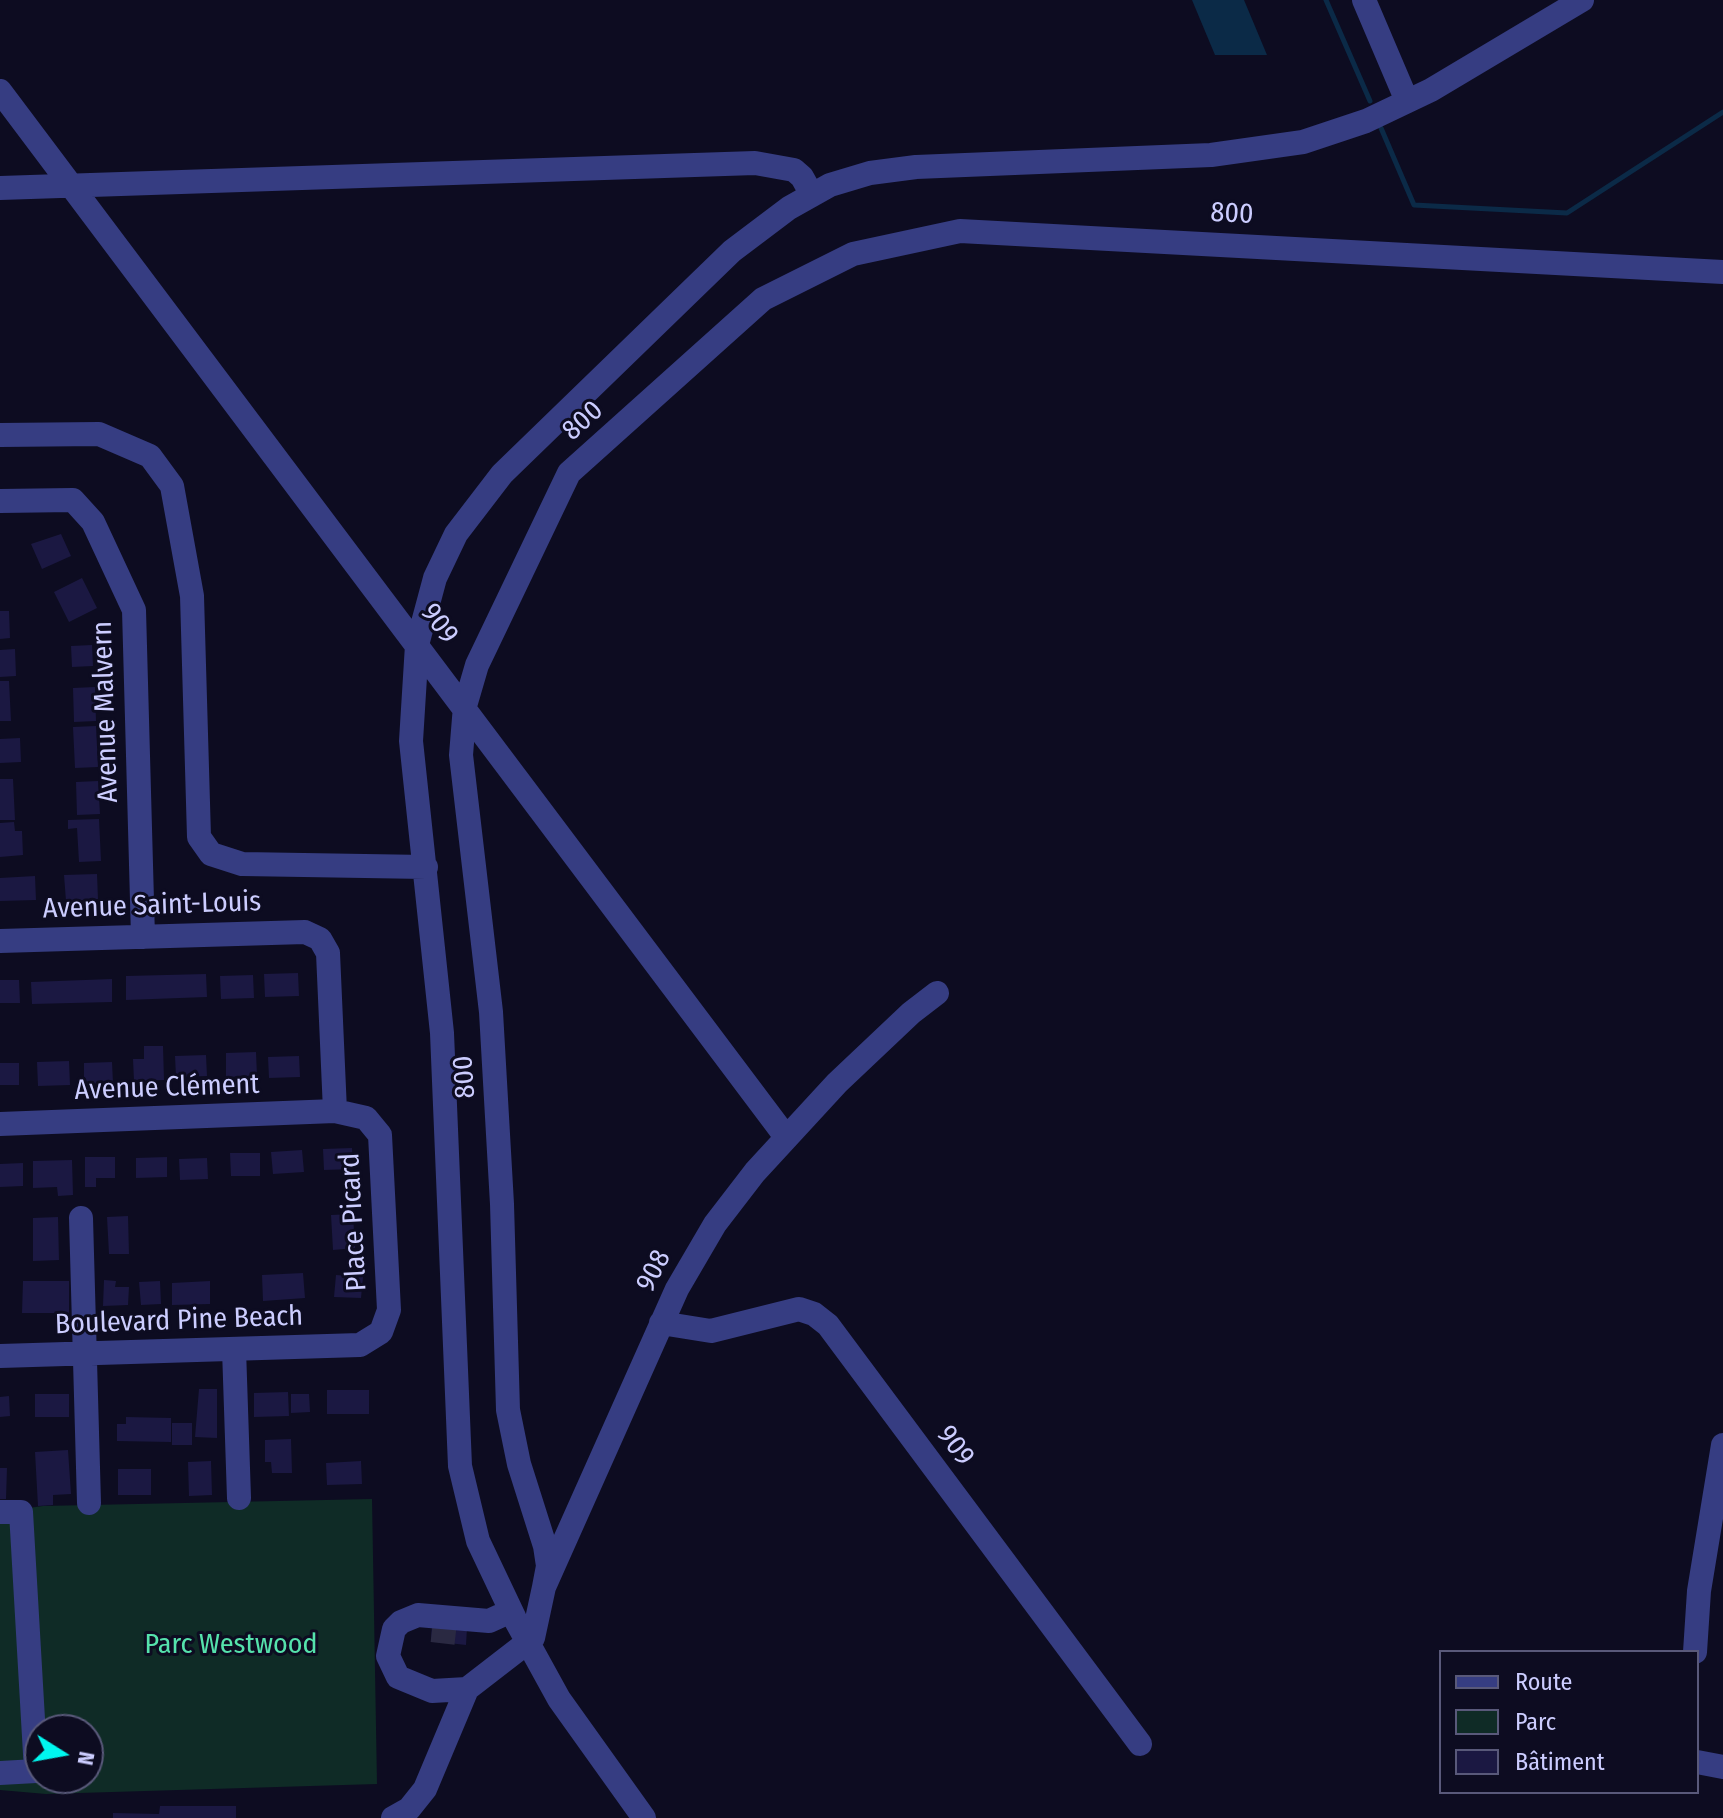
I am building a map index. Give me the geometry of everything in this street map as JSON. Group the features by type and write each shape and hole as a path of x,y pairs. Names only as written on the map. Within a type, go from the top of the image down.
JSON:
{"street":[{"path":"1364,0 1407,101"},
{"path":"644,1818 559,1699 513,1615 478,1541 460,1466 442,1033 411,741 417,645 446,554 484,495 732,251 812,195 860,176 916,167 1244,151 1343,130 1485,60 1582,0"},
{"name":"909","path":"0,91 786,1137"},
{"path":"0,188 755,163 794,170 802,177 812,195"},
{"name":"800","path":"544,1587 548,1566 545,1546 515,1446 506,1386 499,1130 491,1012 462,766 465,706 477,665 569,473 763,299 853,254 960,231 1723,272"},
{"path":"0,435 99,434 150,456 172,486 192,596 199,837 211,854 242,864 426,867"},
{"name":"Avenue Malvern","path":"0,501 73,500 93,522 134,610 143,937"},
{"name":"Avenue Saint-Louis","path":"0,941 305,932 320,939 328,953 335,1111"},
{"name":"908","path":"529,1643 535,1634 544,1587 661,1323 715,1224 786,1137 883,1039 937,993"},
{"name":"Avenue Clément","path":"0,1124 335,1111"},
{"name":"Place Picard","path":"335,1111 366,1118 380,1135 389,1310 381,1332 360,1345"},
{"path":"81,1218 89,1503"},
{"name":"909","path":"661,1323 711,1331 799,1309 814,1314 828,1325 1140,1744"},
{"name":"Boulevard Pine Beach","path":"0,1356 360,1345"},
{"path":"234,1349 239,1498"},
{"path":"1695,1650 1699,1591 1723,1445"},
{"path":"0,1512 21,1512 36,1771 0,1773"},
{"path":"467,1634 490,1632 513,1615"},
{"path":"467,1689 420,1688 398,1677 388,1656 394,1629 410,1617 489,1621 513,1615"},
{"path":"388,1656 393,1642 405,1631 432,1630"},
{"path":"393,1818 420,1810 425,1789 467,1689 529,1643"},
{"path":"1699,1762 1723,1767"}],"green space":[{"name":"Parc Westwood","path":"372,1499 377,1784 104,1792 104,1714 24,1714 24,1792 0,1790 0,1512 43,1506"}],"water":[{"path":"1192,0 1244,0 1267,55 1215,55"}],"building":[{"path":"61,534 71,556 42,569 31,544"},
{"path":"82,578 97,608 69,622 54,592"},
{"path":"0,611 9,611 10,638 0,639"},
{"path":"92,645 93,666 72,667 71,646"},
{"path":"15,649 16,676 0,677 0,650"},
{"path":"0,681 9,681 11,721 0,721"},
{"path":"95,687 96,721 74,722 73,688"},
{"path":"96,726 98,767 75,768 73,727"},
{"path":"20,738 21,762 0,763 0,739"},
{"path":"0,779 13,779 15,820 0,820"},
{"path":"98,781 100,814 77,815 76,782"},
{"path":"99,819 101,861 79,862 77,828 68,829 68,820"},
{"path":"14,822 15,831 22,831 23,855 0,857 0,823"},
{"path":"97,874 98,899 66,901 64,875"},
{"path":"35,876 36,900 0,901 0,878"},
{"path":"298,973 299,996 265,997 264,974"},
{"path":"206,974 207,997 126,1000 126,976"},
{"path":"253,975 254,998 221,999 220,976"},
{"path":"112,979 112,1002 32,1004 31,982"},
{"path":"0,980 19,980 20,1003 0,1003"},
{"path":"144,1046 163,1046 164,1080 134,1081 133,1059 144,1059"},
{"path":"256,1052 257,1076 226,1077 226,1053"},
{"path":"206,1055 207,1076 176,1077 175,1056"},
{"path":"299,1056 300,1077 269,1078 268,1057"},
{"path":"69,1061 70,1085 38,1086 37,1062"},
{"path":"112,1062 113,1083 84,1084 84,1063"},
{"path":"0,1063 19,1063 19,1085 0,1085"},
{"path":"352,1148 353,1169 324,1170 323,1149"},
{"path":"302,1150 304,1172 273,1174 271,1152"},
{"path":"230,1153 260,1153 260,1176 231,1176"},
{"path":"85,1157 115,1157 115,1178 96,1178 96,1187 85,1187"},
{"path":"167,1157 167,1177 136,1178 136,1158"},
{"path":"207,1158 208,1179 180,1180 179,1159"},
{"path":"72,1160 73,1195 58,1196 57,1187 33,1188 33,1161"},
{"path":"23,1163 23,1186 0,1187 0,1164"},
{"path":"353,1214 355,1248 333,1250 331,1215"},
{"path":"128,1216 129,1254 109,1254 107,1217"},
{"path":"58,1217 59,1260 33,1261 33,1218"},
{"path":"303,1273 305,1298 263,1301 262,1275"},
{"path":"336,1275 363,1277 361,1298 334,1297"},
{"path":"104,1280 116,1281 115,1287 129,1287 128,1305 103,1306"},
{"path":"23,1281 69,1281 69,1313 22,1313"},
{"path":"160,1281 161,1304 141,1305 139,1282"},
{"path":"210,1281 210,1304 172,1305 172,1283"},
{"path":"199,1389 217,1389 217,1438 195,1437"},
{"path":"327,1390 369,1390 369,1414 327,1414"},
{"path":"288,1392 289,1416 254,1417 254,1393"},
{"path":"35,1394 69,1394 69,1417 35,1417"},
{"path":"291,1394 309,1394 310,1412 291,1413"},
{"path":"9,1396 10,1416 0,1417 0,1397"},
{"path":"126,1417 171,1418 171,1442 117,1441 117,1424 126,1424"},
{"path":"172,1423 192,1423 192,1445 172,1445"},
{"path":"291,1439 292,1473 272,1473 271,1462 265,1462 265,1440"},
{"path":"68,1450 71,1494 53,1495 53,1505 38,1506 35,1452"},
{"path":"211,1461 212,1495 189,1496 188,1462"},
{"path":"361,1461 362,1484 327,1485 326,1463"},
{"path":"0,1468 7,1468 6,1499 0,1499"},
{"path":"118,1469 151,1469 151,1495 118,1495"},
{"path":"432,1624 467,1628 466,1645 431,1641"},
{"path":"160,1806 236,1806 236,1818 113,1818 113,1813 159,1814"}],"waterway":[{"path":"1326,0 1370,101"},
{"path":"1381,128 1414,205 1567,213 1723,112"}],"tunnel":[{"path":"432,1630 467,1634"}]}
